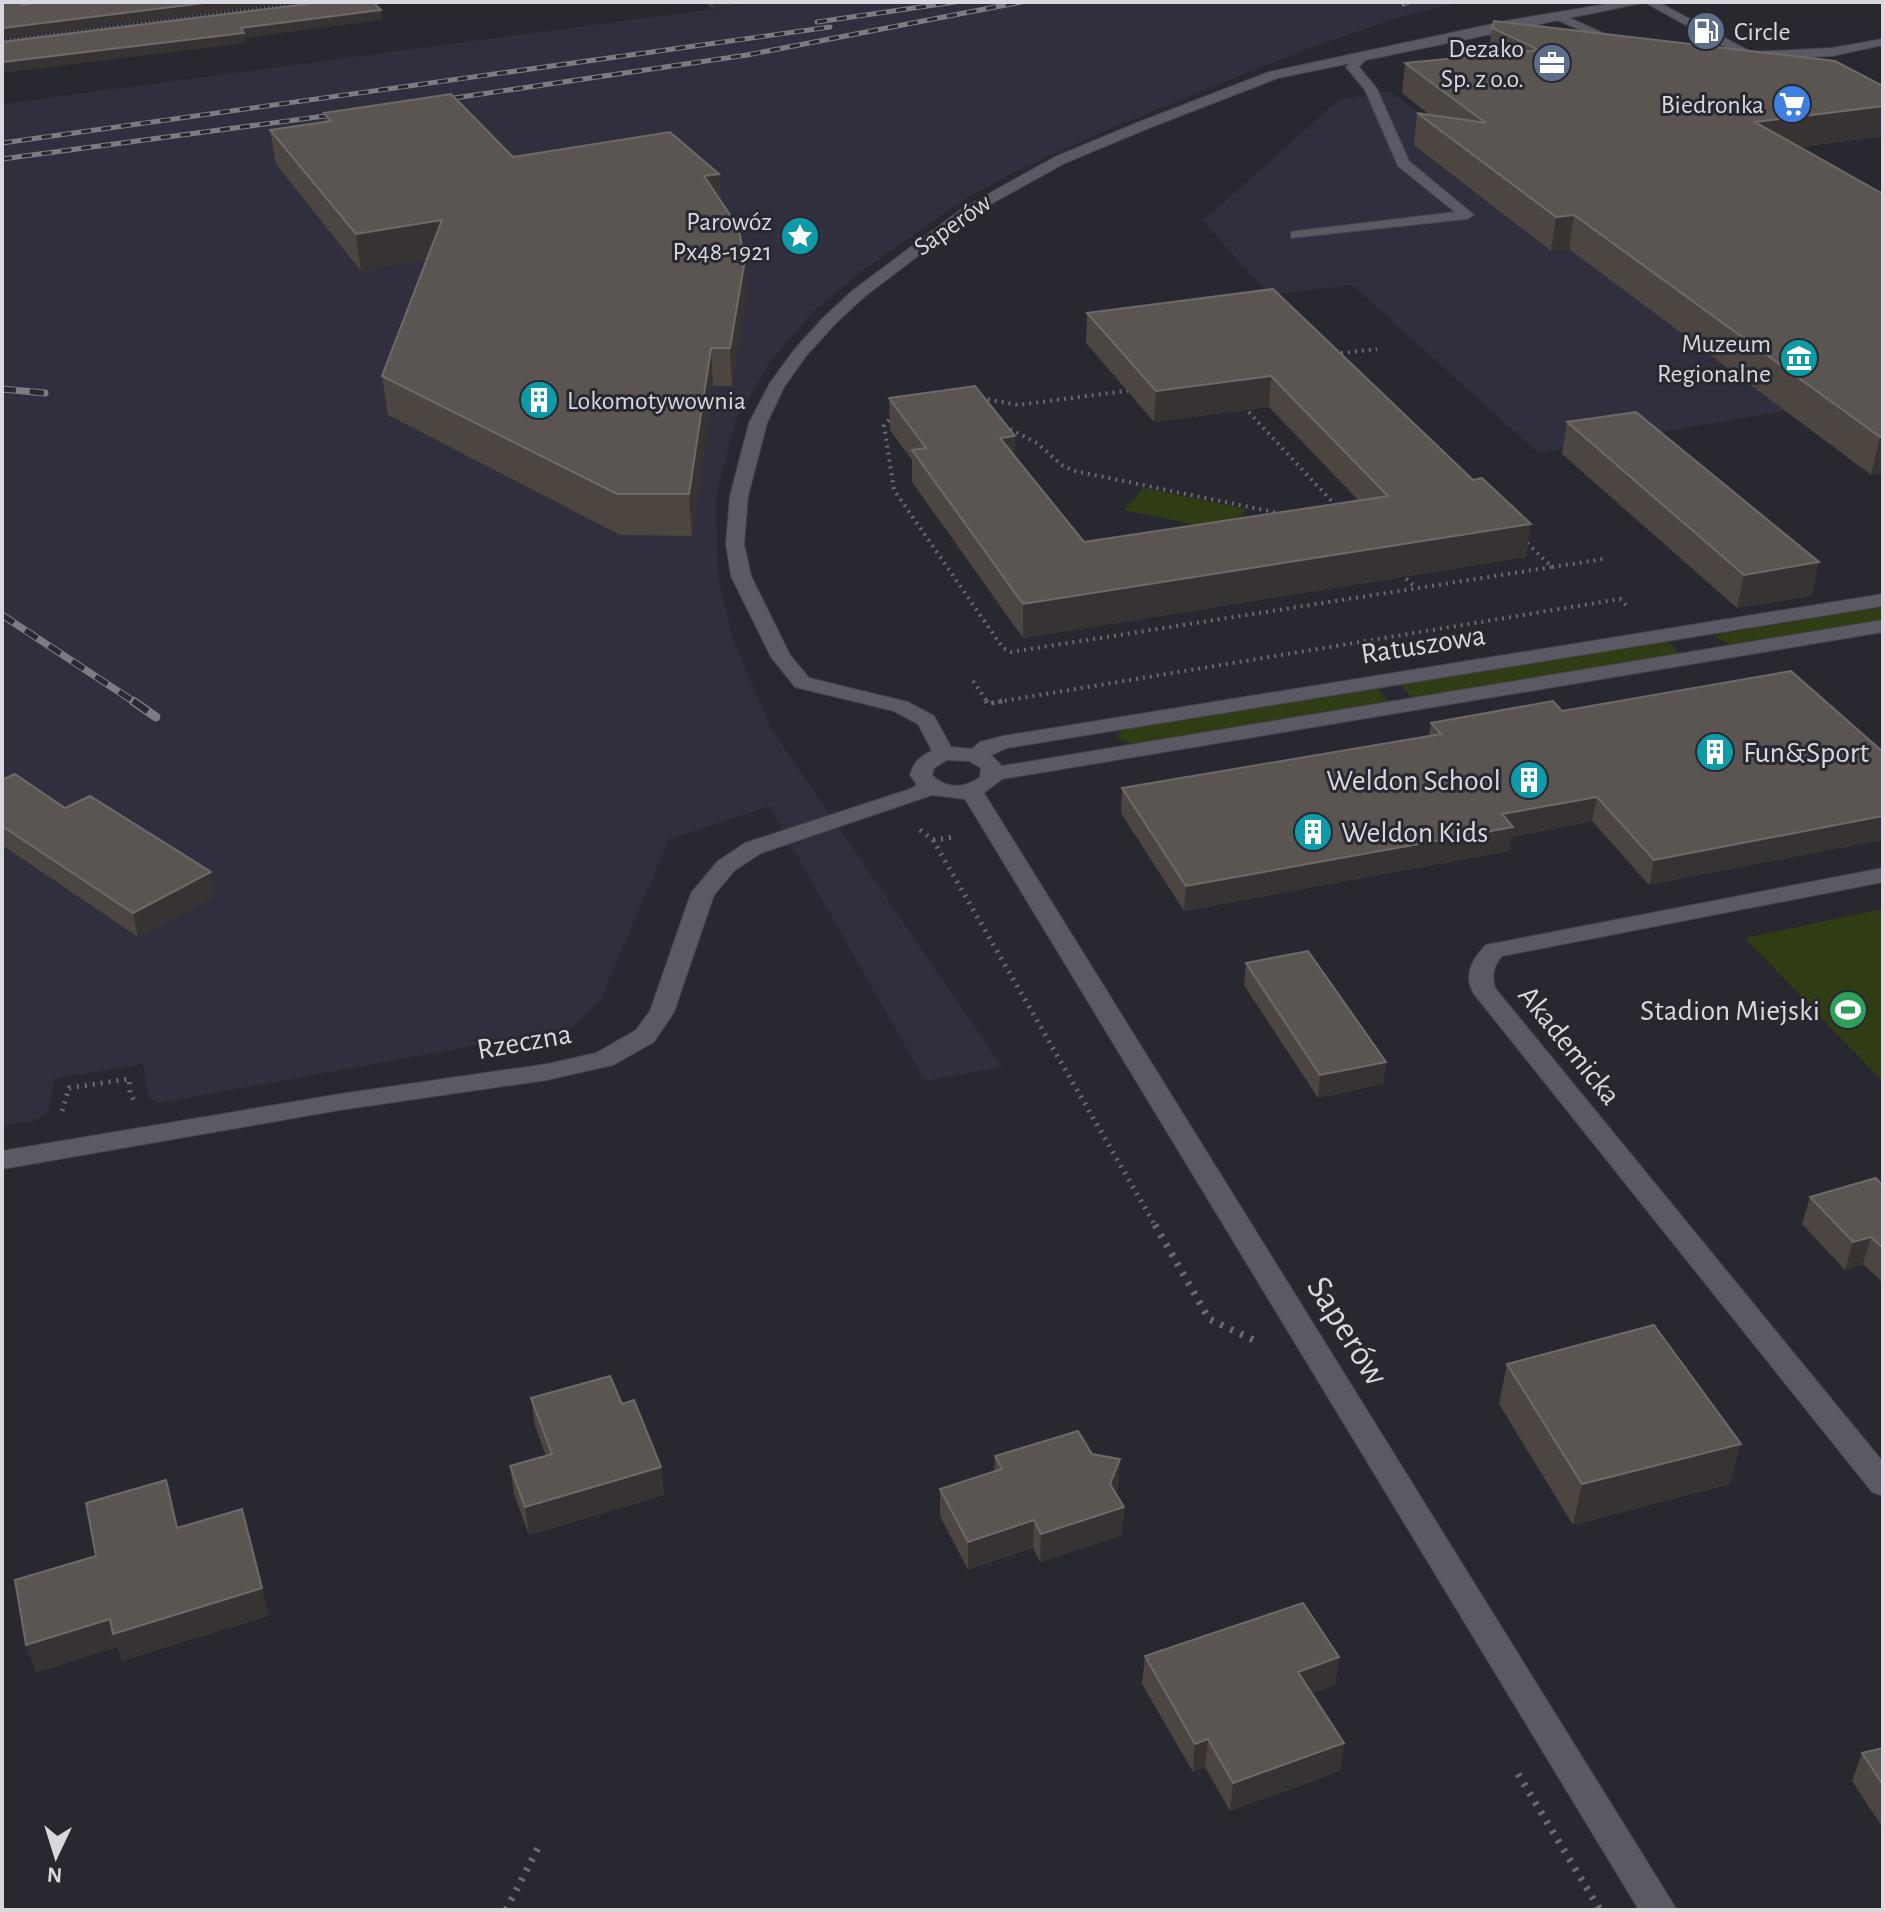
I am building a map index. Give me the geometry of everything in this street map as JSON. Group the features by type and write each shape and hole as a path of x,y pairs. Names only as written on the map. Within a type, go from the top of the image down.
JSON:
{"street":[{"name":"Saperów","path":"944,754 927,720 901,706 802,683 781,657 741,576 735,544 739,496 758,423 776,387 800,353 858,294 968,211 1060,160 1274,75 1557,16 1641,2"},
{"name":"Ratuszowa","path":"976,756 988,747 1003,742 1883,600"},
{"name":"Ratuszowa","path":"931,786 950,792 982,783 1883,626"},
{"path":"931,786 921,775 922,768 934,757 944,754 976,756"},
{"name":"Saperów","path":"976,756 987,761 982,783 1659,1910"},
{"name":"Rzeczna","path":"2,1160 340,1102 547,1072 604,1059 645,1036 662,1012 703,893 726,866 753,848 931,786"},
{"name":"Akademicka","path":"1883,875 1494,950 1482,962 1480,975 1483,989 1883,1484"}],"lane":[{"path":"1650,2 1748,55"},
{"path":"1557,16 1640,53"},
{"path":"1732,57 1832,52 1883,42"},
{"path":"1296,235 1467,215 1403,163 1371,89 1352,67 1363,56"}],"path":[{"path":"2,40 302,2"},
{"path":"1339,363 1331,355 1377,349"},
{"path":"973,398 1018,405 1140,389"},
{"path":"1243,405 1347,518"},
{"path":"900,411 884,425 894,490 1006,651 1017,653 1603,559"},
{"path":"996,423 1037,443 1063,466 1075,471 1297,517"},
{"path":"1519,535 1552,567"},
{"path":"1396,569 1416,588"},
{"path":"973,681 988,704 1620,599 1629,608"},
{"path":"888,803 933,840 1209,1319 1262,1344"},
{"path":"59,1117 66,1105 69,1088 129,1079 130,1093 139,1105"},
{"path":"1512,1764 1600,1910"},
{"path":"506,1910 539,1846"}],"shaded area":[{"path":"764,2 1463,2 1395,18 1281,59 1107,130 1021,169 965,199 861,272 813,312 770,362 735,422 716,497 717,572 733,640 771,728 1002,1067 925,1081 769,806 669,839 600,1001 572,1028 160,1103 149,1099 143,1064 54,1079 49,1111 35,1121 2,1126 2,104"},
{"path":"1390,91 1605,251 1786,411 1538,453 1352,285 1269,295 1203,221 1338,100"}],"green space":[{"path":"1144,488 1246,509 1237,521 1197,525 1124,510"},
{"path":"1883,607 1883,621 1734,645 1719,640 1715,635"},
{"path":"1669,641 1679,654 1412,698 1401,685"},
{"path":"1378,689 1388,701 1131,744 1117,738 1122,730"},
{"name":"Stadion Miejski","path":"1883,909 1883,1082 1745,938"}],"building":[{"path":"2,2 20,2 21,5 43,2 212,2 2,28"},
{"path":"323,2 373,2 381,10 241,28 244,33 2,62 2,42"},
{"path":"1494,21 1835,61 1883,86 1883,106 1755,122 1883,194 1883,437 1574,215 1556,217 1417,113 1486,123 1405,63 1539,50 1492,28"},
{"path":"451,94 513,157 670,132 719,174 704,176 738,227 745,259 730,348 711,348 689,494 617,494 382,376 442,220 356,234 270,130 331,121 324,113"},
{"path":"1273,289 1473,480 1482,478 1531,524 1023,604 912,450 926,448 889,398 975,386 1015,436 1000,438 1084,542 1388,496 1271,376 1156,391 1087,313"},
{"path":"1636,412 1819,562 1744,575 1567,422"},
{"path":"1791,671 1883,752 1883,816 1654,860 1597,797 1502,814 1513,827 1186,886 1122,788 1441,734 1431,723 1553,701 1562,711"},
{"path":"15,774 65,808 90,796 211,872 133,913 2,826 2,780"},
{"path":"1308,951 1386,1062 1320,1075 1246,963"},
{"path":"1876,1178 1883,1183 1883,1248 1871,1237 1853,1242 1810,1197"},
{"path":"1654,1325 1741,1444 1582,1484 1507,1364"},
{"path":"610,1376 622,1404 634,1400 661,1467 525,1507 510,1466 552,1454 531,1398"},
{"path":"1078,1431 1092,1454 1120,1459 1110,1484 1124,1507 1041,1534 1034,1520 968,1542 940,1489 1002,1469 995,1456"},
{"path":"166,1480 177,1528 242,1509 262,1588 113,1634 110,1619 26,1645 15,1580 96,1556 86,1503"},
{"path":"1303,1603 1339,1657 1298,1672 1344,1743 1233,1783 1208,1739 1195,1744 1145,1656"},
{"path":"1883,1748 1883,1785 1862,1753"}],"railway":[{"path":"817,22 955,2"},
{"path":"434,101 747,55 1021,2"},
{"path":"1404,4 1409,2"},
{"path":"2,143 830,27"},
{"path":"2,159 347,113"},
{"path":"2,389 45,393"},
{"path":"2,615 134,702"},
{"path":"134,702 156,717"}],"place":[{"name":"Circle","path":"1706,31"},
{"name":"Dezako Sp. z o.o.","path":"1552,63"},
{"name":"Biedronka","path":"1792,104"},
{"name":"Parowóz Px48-1921","path":"800,236"},
{"name":"Muzeum Regionalne","path":"1799,358"},
{"name":"Lokomotywownia","path":"539,400"},
{"name":"Fun&Sport","path":"1715,752"},
{"name":"Weldon School","path":"1529,780"},
{"name":"Weldon Kids","path":"1313,832"},
{"name":"Stadion Miejski","path":"1848,1010"}]}
